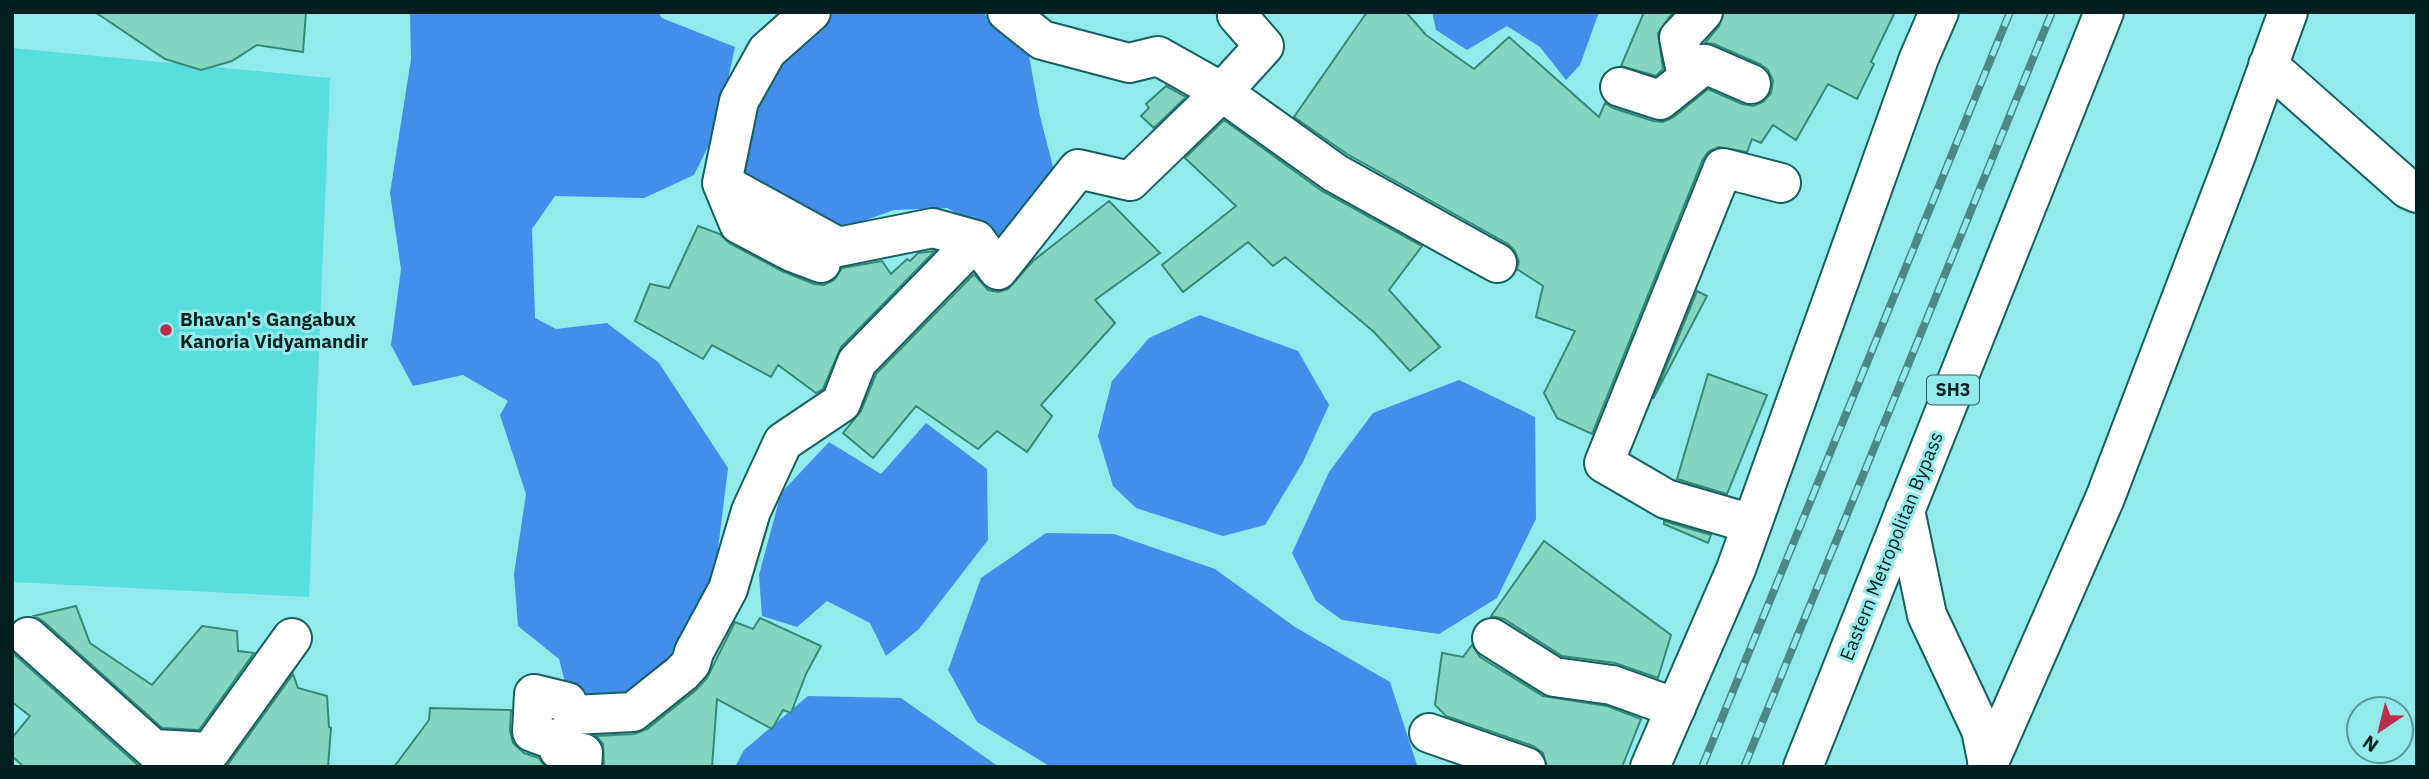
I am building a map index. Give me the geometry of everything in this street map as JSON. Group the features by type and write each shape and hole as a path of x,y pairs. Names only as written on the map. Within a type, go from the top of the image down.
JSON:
{"street":[{"path":"811,12 767,51 739,101 722,183 739,224 792,252 821,263"},
{"path":"1007,12 1042,40 1129,62 1158,56 1222,92 1335,173 1497,263"},
{"path":"722,183 838,247 933,228 976,240 998,270 1078,169 1130,181 1222,92 1264,46 1237,15 1238,12"},
{"path":"1687,77 1679,38 1703,12"},
{"path":"1650,767 1736,569 1919,58 1939,12"},
{"name":"Eastern Metropolitan Bypass","path":"1803,767 2104,12"},
{"path":"1987,765 2105,498 2288,12"},
{"path":"1620,87 1660,100 1705,64 1751,84"},
{"path":"2267,65 2408,189 2417,193"},
{"path":"1752,524 1666,499 1604,463 1723,168 1781,183"},
{"path":"582,767 583,753 559,750 559,742 532,732 534,694 567,702 573,715 633,712 682,673 691,663 694,652 729,589 751,511 783,442 841,403 858,362 976,240"},
{"path":"1905,510 1927,615 1981,730 1987,765"},
{"path":"28,636 163,758 210,752 292,638"},
{"path":"1492,638 1554,677 1612,685 1676,708"},
{"path":"1429,733 1526,767"}],"shaded area":[{"path":"410,12 658,12 662,18 735,47 718,127 694,175 644,198 555,196 532,229 535,318 556,329 607,323 659,363 728,468 713,590 690,661 637,702 571,706 559,659 518,626 514,574 526,494 500,415 508,401 463,375 413,386 391,345 401,269 390,193 411,59"},
{"path":"821,12 982,12 1029,56 1053,167 1005,239 947,208 894,210 836,231 748,189 739,152 773,55"},
{"path":"1432,12 1599,12 1580,65 1566,80 1540,47 1507,26 1467,50 1436,30"},
{"name":"Bhavan's Gangabux Kanoria Vidyamandir","path":"12,48 330,78 309,597 12,582"},
{"path":"1200,315 1298,351 1329,405 1303,462 1265,525 1223,536 1136,508 1113,486 1098,436 1112,381 1149,338"},
{"path":"1459,380 1535,417 1536,519 1497,598 1439,634 1342,620 1316,601 1292,553 1329,472 1373,413"},
{"path":"926,423 987,469 988,540 919,629 886,656 870,623 827,601 797,627 762,616 759,575 781,493 829,442 881,474"},
{"path":"1046,533 1114,534 1215,569 1295,627 1390,682 1417,765 1051,767 977,722 948,670 981,578"},
{"path":"808,696 901,698 999,767 735,767 744,750"}],"building":[{"path":"95,12 306,12 303,52 257,45 232,61 201,70 165,59"},
{"path":"1367,12 1406,12 1426,35 1474,69 1509,37 1599,117 1605,103 1613,108 1663,122 1674,117 1708,89 1753,106 1763,102 1771,93 1773,81 1768,70 1714,44 1705,43 1719,26 1724,12 1895,12 1857,99 1828,84 1796,140 1773,125 1761,143 1752,139 1747,152 1719,147 1709,151 1703,159 1592,434 1557,418 1544,393 1575,331 1536,317 1543,286 1517,269 1519,262 1515,251 1508,244 1347,154 1294,117"},
{"path":"1644,12 1673,12 1658,33 1663,69 1656,76 1621,66"},
{"path":"1166,86 1186,97 1154,128 1141,116 1149,108 1146,104"},
{"path":"1224,120 1322,191 1422,246 1389,290 1440,347 1410,371 1374,332 1285,257 1273,266 1248,242 1183,292 1162,265 1236,206 1185,158"},
{"path":"1109,201 1160,253 1095,300 1115,323 1041,405 1052,416 1027,452 997,431 978,449 916,406 873,458 843,433 861,411 876,374 974,274 988,290 998,292 1008,289 1033,261"},
{"path":"698,226 720,234 729,243 782,271 814,284 824,285 834,280 842,268 882,261 891,274 918,253 935,251 841,347 823,389 816,393 778,365 771,377 712,345 703,359 635,321 650,284 669,288"},
{"path":"1697,291 1707,296 1653,399"},
{"path":"1708,374 1767,395 1727,494 1677,479"},
{"path":"1664,521 1711,535 1708,543 1664,524"},
{"path":"1544,541 1671,635 1658,678 1615,663 1562,656 1504,619 1491,616"},
{"path":"76,606 90,643 152,685 202,626 237,631 238,651 254,653 199,730 162,728 43,621 34,616"},
{"path":"760,618 821,646 806,674 791,713 783,710 772,729 717,699 712,767 604,767 603,744 596,736 634,734 647,729 707,678 735,622 753,629"},
{"path":"1472,645 1480,657 1543,696 1607,706 1641,719 1622,767 1547,767 1543,753 1533,746 1446,716 1435,705 1442,653 1463,657"},
{"path":"12,652 140,767 24,767 12,756 12,738 30,716 12,702"},
{"path":"293,674 298,688 327,696 331,728 328,767 226,767"},
{"path":"430,708 511,710 510,731 513,743 524,753 539,758 545,767 394,767 429,720"}],"railway":[{"path":"1702,767 2010,12"},
{"path":"1744,767 2052,12"}],"place":[{"name":"Bhavan's Gangabux Kanoria Vidyamandir","path":"166,330"}]}
